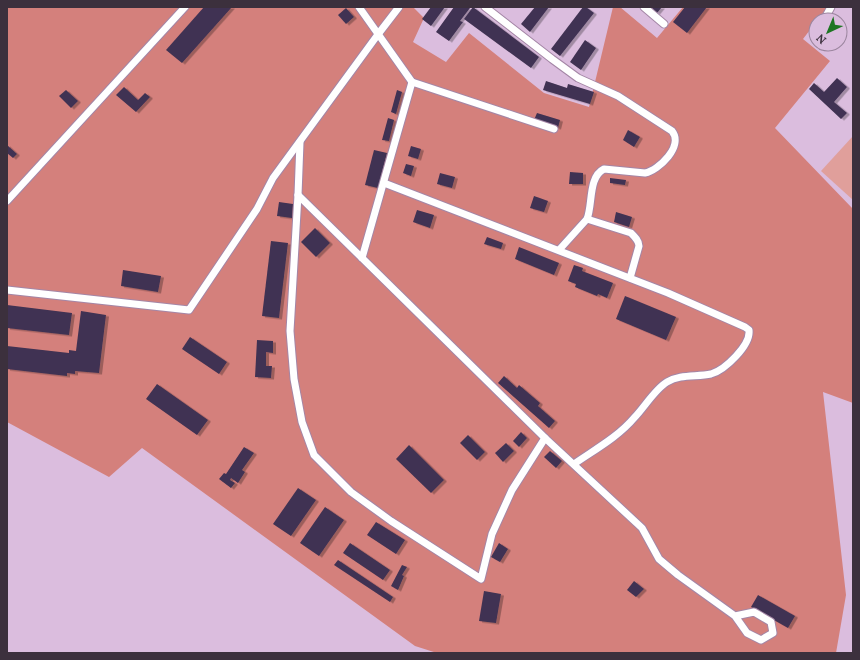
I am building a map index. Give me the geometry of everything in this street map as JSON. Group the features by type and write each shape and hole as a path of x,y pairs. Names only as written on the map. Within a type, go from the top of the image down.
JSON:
{"lane":[{"path":"7,201 185,7"},
{"path":"359,7 412,82 554,129"},
{"path":"7,290 189,310 257,209 273,178 378,33 399,7"},
{"path":"485,7 552,60 578,78 618,96 672,131 675,135 676,139 674,147 667,157 650,172 645,173 604,169 600,171 594,182 590,213 587,219 559,250"},
{"path":"644,7 664,24"},
{"path":"362,258 412,82"},
{"path":"300,142 290,331 294,379 302,422 314,455 351,492 391,521 481,579 492,534 512,490 546,438"},
{"path":"384,183 668,293 749,330 750,336 742,350 723,367 713,373 682,376 666,382 629,423 574,464"},
{"path":"298,195 546,438 642,528 659,559 678,575 735,616 747,633 761,640 773,633 771,622 754,612 735,616"},
{"path":"587,219 634,236 639,243 639,246 630,278"}],"shaded area":[{"path":"7,7 413,7 424,18 413,42 446,62 469,33 544,93 589,107 613,7 620,7 657,38 683,7 828,7 824,12 808,12 808,32 803,39 808,43 808,52 819,52 830,61 775,128 853,209 853,403 823,392 846,595 836,653 437,653 415,646 142,448 109,477 7,422"},
{"path":"853,136 853,200 821,171"}],"building":[{"path":"204,7 232,7 182,63 166,50"},
{"path":"431,7 445,7 431,26 422,19"},
{"path":"454,7 470,8 460,21 463,22 449,41 436,32"},
{"path":"473,7 539,57 531,68 464,19"},
{"path":"535,7 549,7 530,32 521,24"},
{"path":"583,7 586,7 594,13 560,56 551,49"},
{"path":"649,7 662,7 657,13"},
{"path":"685,7 707,7 687,33 673,22"},
{"path":"346,8 354,17 346,24 338,15"},
{"path":"585,40 596,48 581,70 570,62"},
{"path":"837,78 847,87 834,102 847,113 841,119 809,89 814,83 824,92"},
{"path":"546,81 567,88 568,84 594,92 590,104 543,90"},
{"path":"124,87 138,100 145,93 150,97 136,112 116,95"},
{"path":"66,90 78,101 71,108 59,96"},
{"path":"397,90 402,92 396,114 391,112"},
{"path":"537,113 560,120 558,128 534,120"},
{"path":"388,118 394,120 389,141 382,140"},
{"path":"628,130 640,137 634,147 623,140"},
{"path":"7,145 17,154 13,158 7,153"},
{"path":"411,146 421,149 418,159 408,156"},
{"path":"374,150 387,153 378,188 365,185"},
{"path":"406,164 414,166 411,176 403,173"},
{"path":"570,172 583,173 583,184 569,184"},
{"path":"440,173 455,177 452,188 437,184"},
{"path":"610,178 626,180 625,185 610,183"},
{"path":"534,196 548,201 544,212 530,208"},
{"path":"279,202 293,204 292,218 277,216"},
{"path":"417,210 434,215 430,228 413,222"},
{"path":"616,212 632,217 629,227 614,222"},
{"path":"315,228 330,243 316,257 301,242"},
{"path":"487,237 503,243 501,249 484,244"},
{"path":"271,241 288,243 279,318 262,316"},
{"path":"519,247 559,263 554,275 515,259"},
{"path":"574,265 583,268 582,271 613,283 607,298 598,294 597,296 575,287 576,284 568,281"},
{"path":"123,270 161,276 158,292 121,286"},
{"path":"625,296 676,317 666,340 616,319"},
{"path":"7,305 72,313 69,335 7,328"},
{"path":"81,311 106,315 99,373 75,371 75,374 67,373 67,376 7,369 7,346 69,353 69,350 76,351"},
{"path":"190,337 227,362 219,374 182,349"},
{"path":"257,340 273,341 273,353 266,352 266,366 272,366 271,378 255,377"},
{"path":"504,376 517,388 519,385 540,403 538,406 555,421 549,428 498,383"},
{"path":"157,384 208,420 197,435 146,399"},
{"path":"521,432 527,438 519,447 513,441"},
{"path":"468,435 485,452 477,460 460,443"},
{"path":"506,443 514,451 503,462 495,453"},
{"path":"409,445 444,480 431,493 396,459"},
{"path":"244,447 254,453 242,470 245,472 238,483 231,478 230,480 235,483 231,488 219,479 224,473 226,474"},
{"path":"550,451 562,461 556,468 544,457"},
{"path":"298,488 316,500 291,536 273,524"},
{"path":"325,507 344,520 319,556 300,543"},
{"path":"376,522 405,540 396,554 367,535"},
{"path":"350,543 390,570 383,580 343,553"},
{"path":"499,543 508,549 500,562 491,557"},
{"path":"338,560 393,597 390,602 334,565"},
{"path":"402,565 407,567 402,575 404,576 398,590 391,586"},
{"path":"634,581 644,589 636,597 627,590"},
{"path":"484,591 501,594 496,623 479,621"},
{"path":"758,595 795,616 788,628 751,607"}]}
